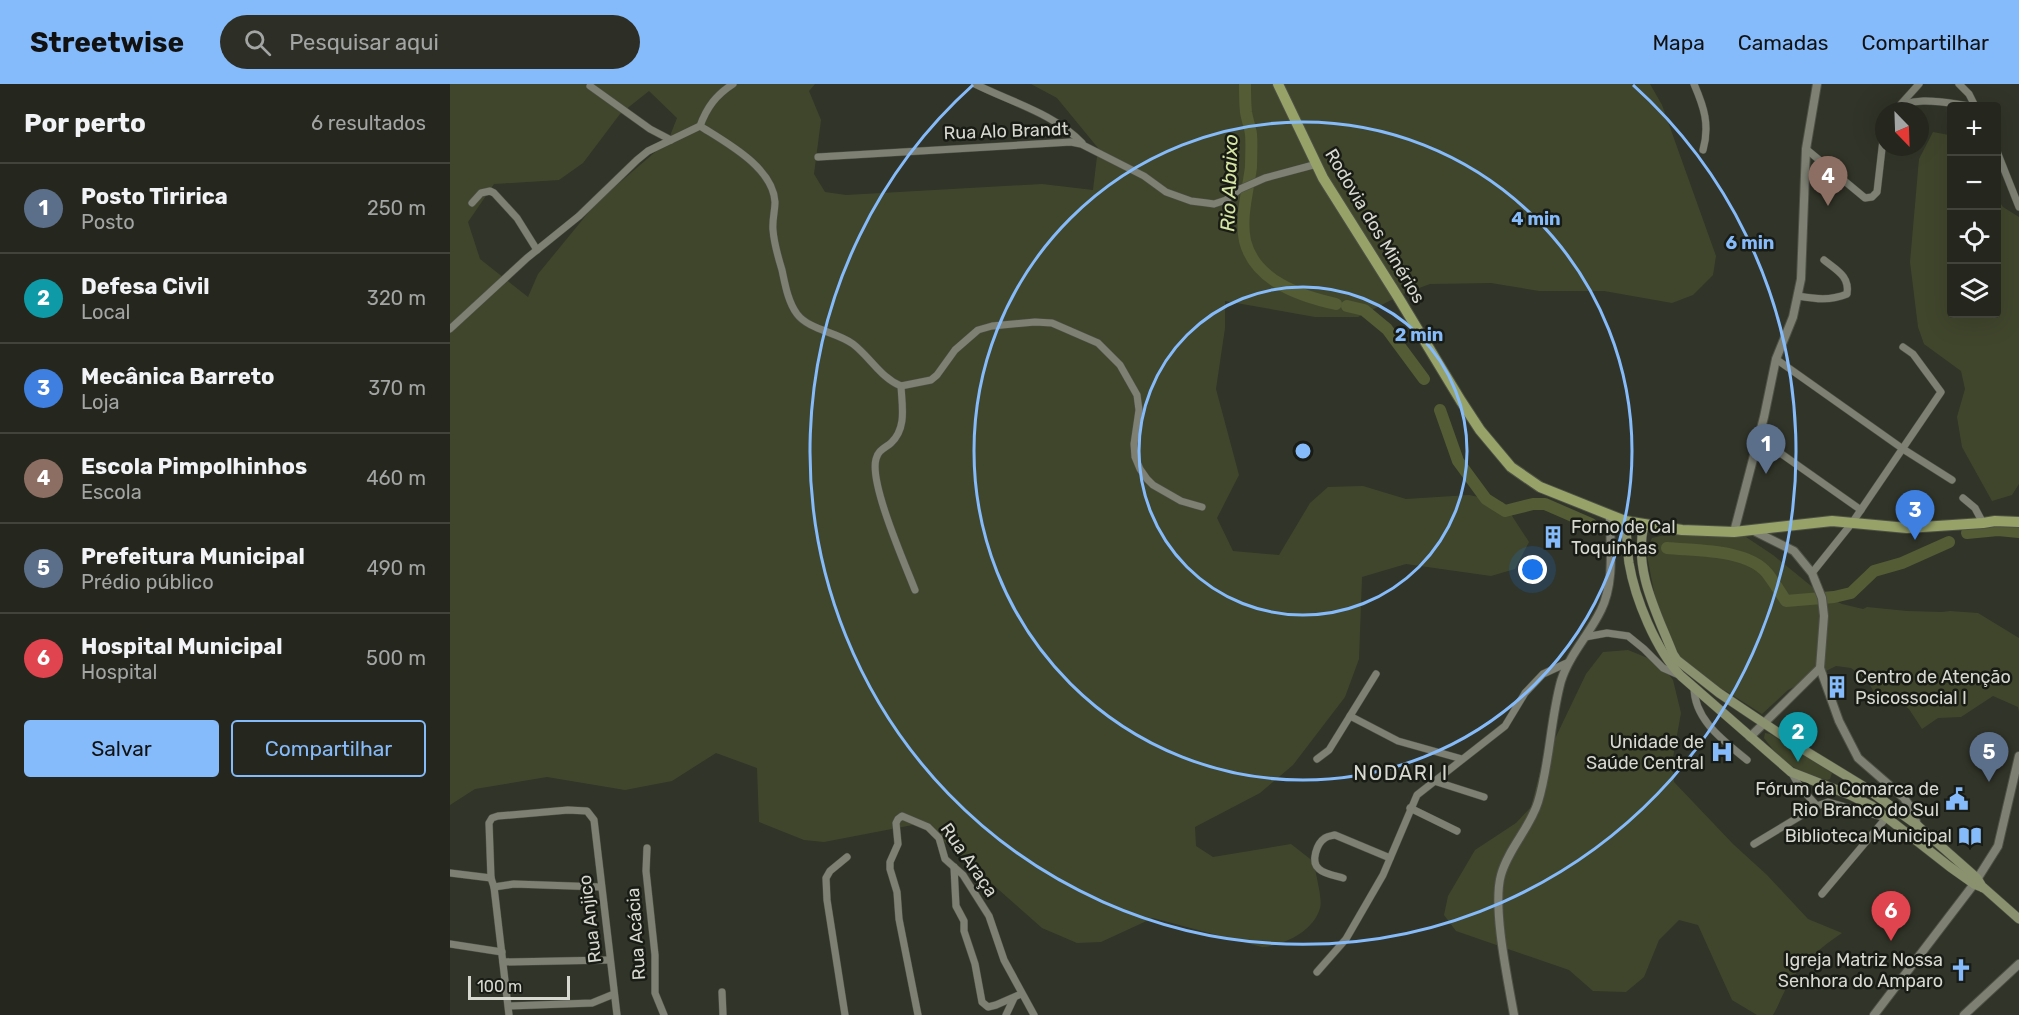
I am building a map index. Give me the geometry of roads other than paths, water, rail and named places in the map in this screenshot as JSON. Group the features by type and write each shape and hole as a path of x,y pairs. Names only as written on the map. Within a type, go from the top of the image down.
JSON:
{"main road":[{"name":"Rodovia dos Minérios","path":"1278,84 1323,178 1461,401 1510,467 1540,488 1625,521 1683,530 1734,532 1832,521 1907,528 1983,523 1995,520 2019,522"},
{"path":"1625,521 1636,592 1666,659 1681,676 1750,736 1765,752 1791,772 1872,806 1975,881 2019,918"},
{"path":"1644,525 1641,537 1643,573 1672,654 1693,674 1763,723 1917,825 1975,881"},
{"path":"1838,790 1844,775"}],"street":[{"path":"450,329 537,250 579,216 648,151 700,126 706,110 714,99 733,84"},
{"path":"975,84 1057,122 1072,132 1086,147"},
{"path":"1694,84 1706,114 1706,139 1703,150"},
{"path":"1734,532 1759,438 1776,359 1793,317 1798,296 1801,279 1806,149 1817,84"},
{"path":"1904,102 1919,84"},
{"path":"1959,84 1969,94 1972,102"},
{"path":"590,86 650,129 671,140"},
{"path":"1922,102 1947,103"},
{"path":"700,126 746,156 772,190 775,202 773,232 788,292 798,315 807,322 848,341 868,357 885,377 901,386 924,382 937,375 955,350 978,330 992,326 1035,322 1052,323 1098,343 1120,365 1137,395 1139,410 1134,444 1135,457 1140,469 1153,485 1181,501 1202,507"},
{"name":"Rua Alo Brandt","path":"818,157 1071,142 1086,147 1144,176 1166,192 1191,201 1215,204 1265,177 1317,164"},
{"path":"1806,149 1865,198 1872,197 1877,192 1881,156"},
{"path":"1999,156 2019,207"},
{"path":"472,203 481,193 490,191 494,193 517,218 537,250"},
{"path":"1798,296 1835,299 1847,294 1848,286 1845,277 1824,260"},
{"path":"1812,573 1852,523 1941,392 1913,354 1903,346"},
{"path":"1776,359 1903,449 1952,480"},
{"path":"901,386 901,427 891,442 879,452 875,466 878,488 915,590"},
{"path":"1759,438 1861,510"},
{"path":"1963,498 1975,508 1983,523"},
{"path":"1514,1015 1500,913 1501,876 1538,803 1561,682 1569,662 1602,609 1610,572 1610,516"},
{"path":"1750,529 1794,550 1812,573 1822,598 1824,616 1820,668 1826,691 1858,758 1904,798 1913,811 1917,825"},
{"path":"1586,637 1607,633 1628,636 1663,668 1681,676"},
{"path":"1317,972 1346,939 1383,875 1405,828 1410,808 1417,795 1505,726 1525,693 1543,674 1569,662"},
{"path":"1750,736 1820,668"},
{"path":"1317,759 1329,750 1376,674"},
{"path":"1694,687 1694,698 1701,713 1716,734 1748,760"},
{"path":"1350,716 1398,741 1462,759"},
{"path":"1874,1015 1975,881 1998,846 2017,778 2019,756"},
{"path":"1791,772 1800,787 1817,806"},
{"path":"1434,781 1484,797"},
{"path":"1754,843 1817,806 1828,802 1886,818 1822,894"},
{"path":"1410,808 1457,831"},
{"name":"Rua Anjico","path":"491,878 489,823 492,818 568,810 587,811 594,820 617,1015"},
{"name":"Rua Araça","path":"918,1015 899,920 897,892 890,869 890,862 898,844 897,823 902,816 928,827 939,838 945,859 963,876 989,916 999,951 1034,1015"},
{"path":"1342,878 1319,870 1315,863 1315,855 1324,838 1335,835 1390,858"},
{"name":"Rua Acácia","path":"647,848 646,871 655,955 655,993 664,1015"},
{"path":"845,1015 827,900 826,878 830,871 847,857"},
{"path":"954,867 956,906 964,921 964,932 975,964 982,1002 988,1007 1022,994"},
{"path":"450,873 491,878 494,887 509,1015"},
{"path":"494,887 514,884 601,887"},
{"path":"450,944 502,952"},
{"path":"503,962 609,960"},
{"path":"1964,1015 2019,964"},
{"path":"722,992 723,1015"},
{"path":"509,1006 592,1003 614,994"},
{"path":"1006,1015 1014,998"}],"waterway":[{"name":"Rio Abaixo","path":"1245,84 1246,112 1251,134 1251,167 1243,223 1245,241 1250,255 1258,267 1281,285 1336,304"},
{"name":"Rio Abaixo","path":"1347,306 1364,310 1387,329 1424,379"},
{"name":"Rio Abaixo","path":"1440,410 1458,461 1486,499 1505,511 1533,504 1545,504 1591,524"},
{"name":"Rio Abaixo","path":"1967,533 1998,530 2019,532"},
{"name":"Rio Abaixo","path":"1667,548 1707,551 1747,559 1767,573 1786,601 1834,597 1851,593 1874,571 1902,563 1949,542"}],"place":[{"name":"Escola Pimpolhinhos","path":"1828,206"},
{"name":"Posto Tiririca","path":"1766,474"},
{"name":"Forno de Cal Toquinhas","path":"1553,537"},
{"name":"Mecânica Barreto","path":"1915,540"},
{"name":"Centro de Atenção Psicossocial I","path":"1837,687"},
{"name":"Unidade de Saúde Central","path":"1722,752"},
{"name":"Defesa Civil","path":"1798,762"},
{"name":"Prefeitura Municipal","path":"1989,782"},
{"name":"Fórum da Comarca de Rio Branco do Sul","path":"1957,799"},
{"name":"Biblioteca Municipal","path":"1970,836"},
{"name":"Hospital Municipal","path":"1891,941"},
{"name":"Igreja Matriz Nossa Senhora do Amparo","path":"1961,970"}],"district":[{"name":"NODARI I","path":"1401,773"}]}
